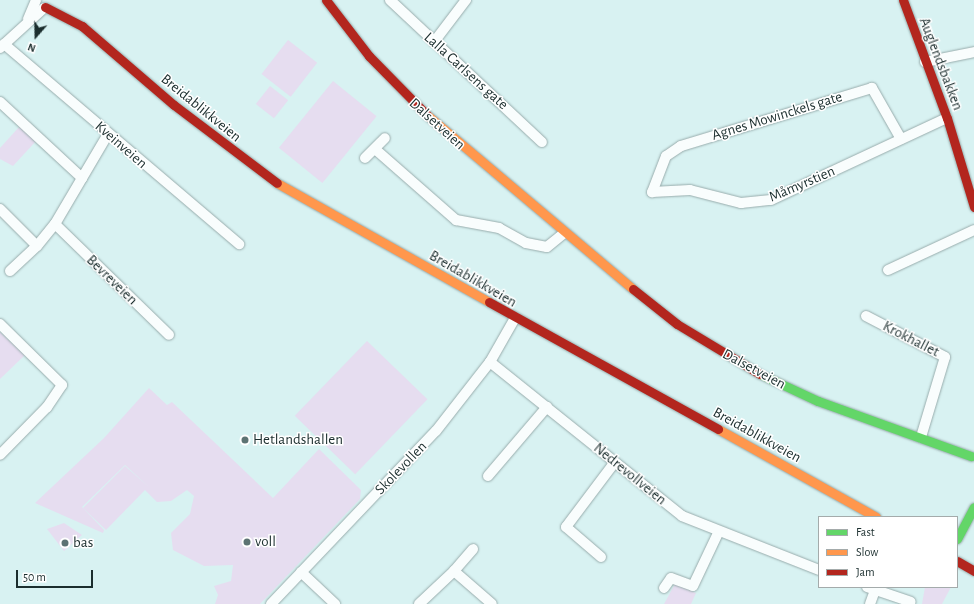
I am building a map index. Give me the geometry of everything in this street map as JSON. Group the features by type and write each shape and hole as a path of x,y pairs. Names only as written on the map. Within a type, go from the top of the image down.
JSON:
{"street":[{"name":"Breidablikkveien","path":"36,0 82,26"},
{"path":"28,19 36,0"},
{"name":"Breidablikkveien","path":"54,0 174,105 279,185 515,318 874,516"},
{"name":"Dalsetveien","path":"326,0 369,56 412,102 564,233 677,324 756,372 818,401 971,456"},
{"name":"Lalla Carlsens gate","path":"390,0 542,142"},
{"path":"434,42 466,0"},
{"name":"Auglendsbakken","path":"903,0 947,118 974,207"},
{"path":"2,46 28,19 47,5"},
{"name":"Kveinveien","path":"2,46 239,244"},
{"path":"925,62 974,52"},
{"name":"Agnes Mowinckels gate","path":"652,192 666,156 681,146 872,88 901,139"},
{"path":"0,102 82,178"},
{"name":"Måmyrstien","path":"652,192 690,190 741,203 771,200 947,118"},
{"path":"10,271 37,246 55,224 108,134"},
{"path":"365,158 385,138"},
{"path":"375,149 456,220 499,228 526,243 547,247 564,233"},
{"path":"0,209 37,246"},
{"name":"Bevreveien","path":"55,224 169,335"},
{"path":"888,270 974,230"},
{"name":"Krokhallet","path":"866,316 945,357 921,437"},
{"name":"Skolevollen","path":"271,604 436,431 490,362 515,318"},
{"path":"0,324 62,385 47,407 0,455"},
{"name":"Nedrevollveien","path":"490,362 682,516 718,532 818,570"},
{"path":"488,476 546,407"},
{"path":"601,557 566,527 615,462"},
{"path":"958,537 974,507"},
{"path":"664,588 671,578 693,586 718,532"},
{"path":"418,604 454,571 473,549"},
{"path":"958,562 974,571"},
{"path":"454,571 492,604"},
{"path":"301,572 334,604"},
{"path":"870,604 871,588 912,602"}],"shaded area":[{"path":"288,40 317,63 291,97 262,74"},
{"path":"333,81 377,116 322,183 279,148"},
{"path":"270,86 288,100 274,118 256,104"},
{"path":"19,127 37,140 13,166 0,159 0,148"},
{"path":"0,332 25,355 0,379"},
{"path":"367,341 427,399 355,474 295,416"},
{"path":"149,388 167,405 172,402 273,498 319,449 361,490 360,499 260,604 215,604 218,595 214,586 231,581 233,565 204,566 173,550 171,533 190,514 194,496 187,490 171,501 157,502 145,490 106,530 83,508 125,466 149,487 125,465 82,507 104,530 103,533 35,503 104,438"},
{"name":"bas","path":"64,523 82,535 64,551 47,529"},
{"path":"675,584 696,593 691,604 664,604"},
{"path":"925,588 950,588 942,604 922,604"}],"traffic: fast":[{"path":"760,374 818,401 971,456"},
{"path":"958,537 974,507"}],"traffic: slow":[{"path":"427,115 633,289"},
{"path":"277,183 489,302"},
{"path":"718,429 874,516"}],"traffic: jam":[{"path":"326,0 369,56 427,115"},
{"path":"903,0 947,118 974,207"},
{"path":"45,7 82,26 174,105 277,183"},
{"path":"633,289 677,324 760,374"},
{"path":"489,302 718,429"},
{"path":"958,562 974,571"}],"place":[{"name":"Hetlandshallen","path":"245,440"},
{"name":"voll","path":"247,542"},
{"name":"bas","path":"65,543"}]}
